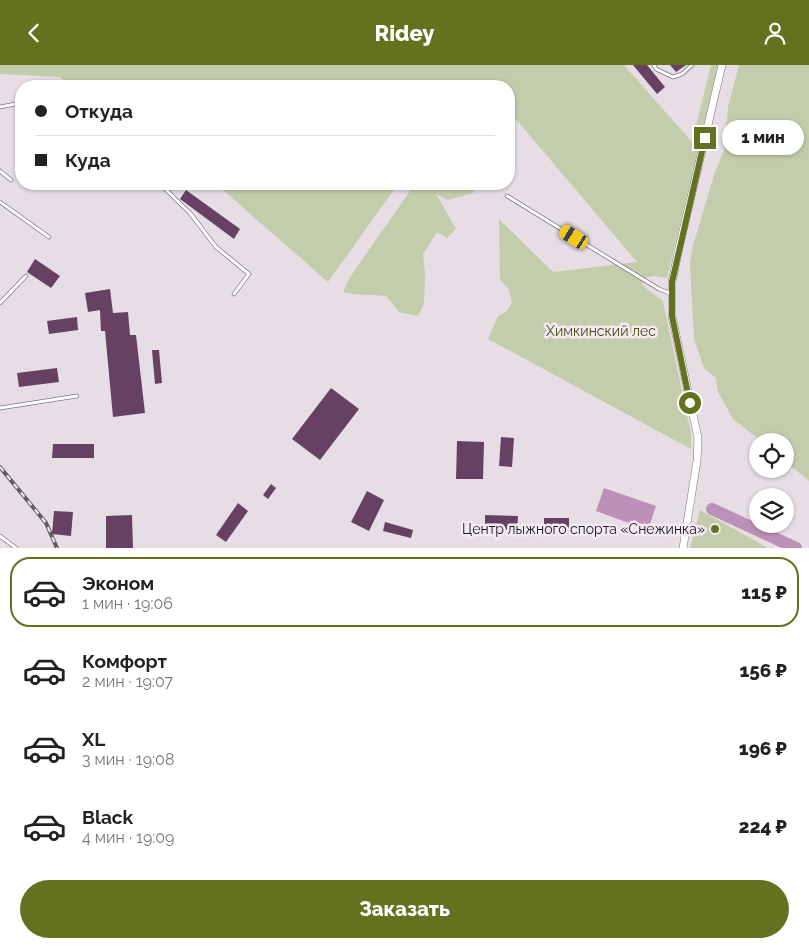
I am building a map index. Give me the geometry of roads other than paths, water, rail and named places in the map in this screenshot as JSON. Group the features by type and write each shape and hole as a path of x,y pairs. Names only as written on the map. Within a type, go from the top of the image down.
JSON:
{"street":[{"path":"683,548 697,461 698,439 672,316 672,282 722,65"}],"lane":[{"path":"654,65 656,69 673,77 682,74 692,65"},
{"path":"0,107 15,104"},
{"path":"0,171 11,180"},
{"path":"166,190 190,213 216,247 249,274 234,294"},
{"path":"507,195 659,289 672,294"},
{"path":"0,202 49,237"},
{"path":"1,301 26,275"},
{"path":"0,408 76,396"},
{"path":"0,536 16,548"}],"waterway":[{"path":"712,509 796,548"}],"railway":[{"path":"0,467 46,523 57,548"}],"place":[{"name":"Центр лыжного спорта «Снежинка»","path":"715,529"}],"park label":[{"name":"Химкинский лес","path":"601,331"}]}
